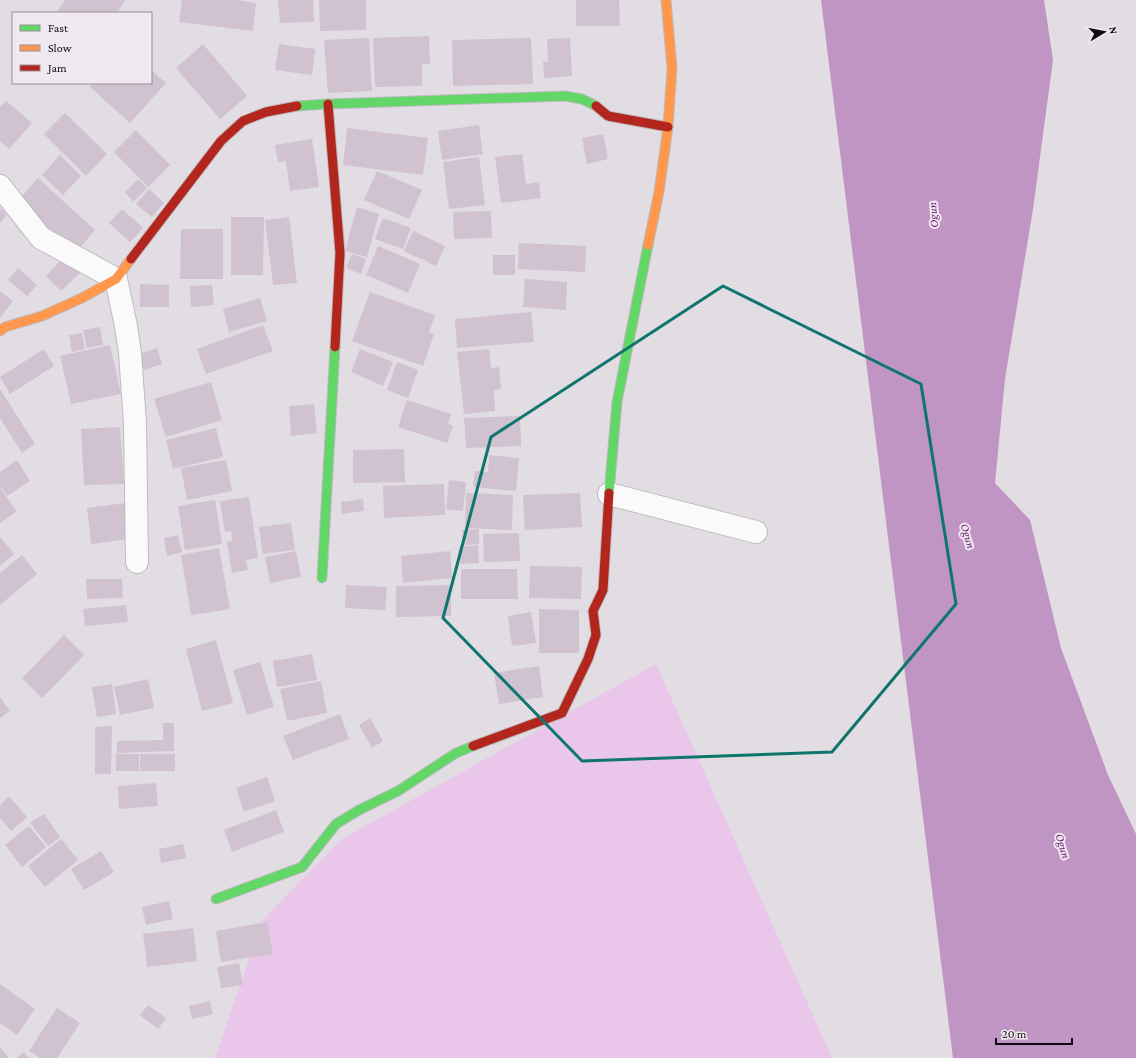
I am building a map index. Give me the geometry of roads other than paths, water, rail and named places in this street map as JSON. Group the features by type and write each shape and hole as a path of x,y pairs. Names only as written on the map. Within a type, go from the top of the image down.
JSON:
{"street":[{"path":"216,899 302,867 336,824 359,810 398,791 456,753 562,713 588,660 596,635 593,610 603,590 617,402 660,192 668,127 672,68 666,0"},
{"path":"0,331 5,327 42,316 82,298 116,279 221,141 243,121 266,112 284,108 328,104 565,96 582,99 595,105 608,116 668,127"},
{"path":"322,578 340,253 328,104"},
{"path":"0,186 41,238 116,279 130,353 135,423 137,562"},
{"path":"609,494 756,532"}],"water":[{"name":"Ogun","path":"821,0 1044,0 1053,60 1033,209 1005,379 995,483 1030,520 1061,648 1108,775 1136,834 1136,1058 953,1058"}]}
